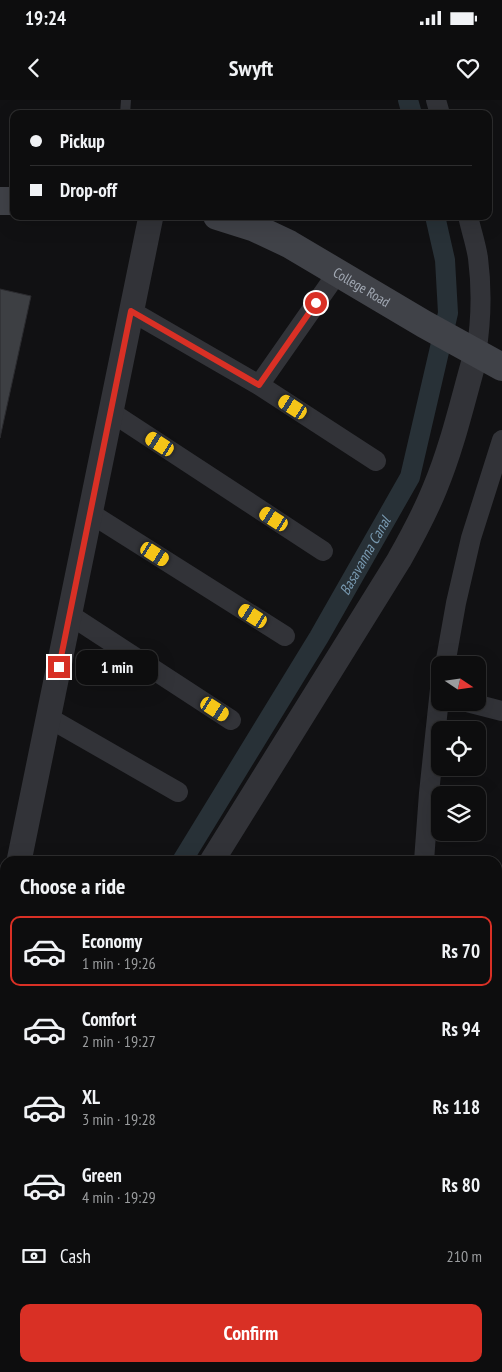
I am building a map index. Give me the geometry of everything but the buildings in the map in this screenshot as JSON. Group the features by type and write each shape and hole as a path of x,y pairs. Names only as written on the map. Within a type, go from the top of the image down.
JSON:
{"main road":[{"name":"College Road","path":"229,220 264,232 289,244 465,348 502,367"}],"street":[{"path":"20,856 150,220"},
{"path":"215,856 399,560 422,519 436,487 447,454 465,348 478,340 481,302 478,257 469,220"},
{"path":"259,385 338,272"},
{"path":"131,311 259,385 376,461"},
{"path":"111,412 323,552"},
{"path":"447,656 456,603 471,538 502,440"},
{"path":"90,513 285,636"},
{"path":"70,615 231,720"},
{"path":"486,707 502,711"},
{"path":"424,856 429,793 439,711"},
{"path":"49,718 178,792"}],"waterway":[{"name":"Basavanna Canal","path":"408,100 411,110"},
{"name":"Basavanna Canal","path":"185,856 319,637 410,477 448,313 445,260 436,220"}],"route":[{"path":"59,667 131,311 259,385 316,303"}]}
